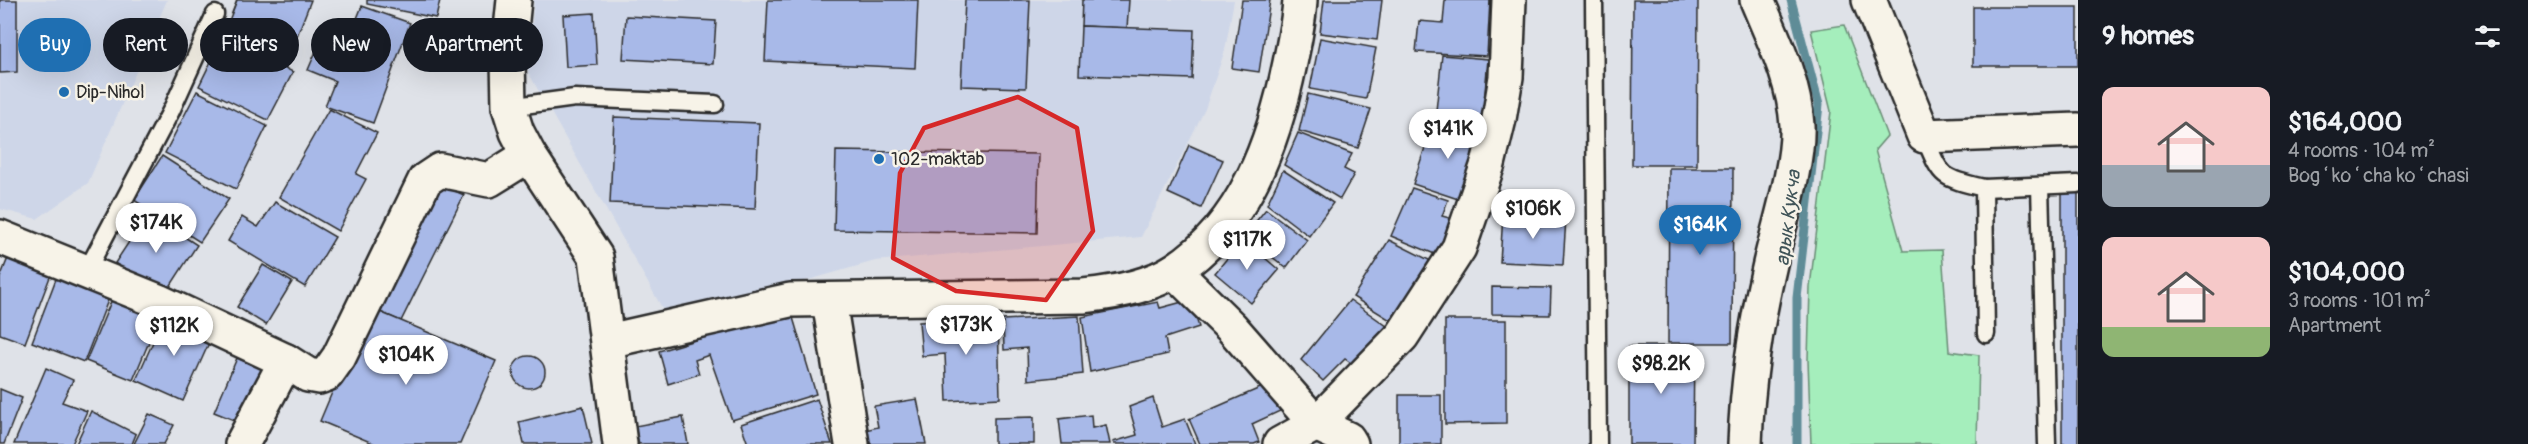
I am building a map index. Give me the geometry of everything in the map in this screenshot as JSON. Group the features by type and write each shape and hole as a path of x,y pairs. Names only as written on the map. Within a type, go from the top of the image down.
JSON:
{"street":[{"path":"514,0 507,71 509,106 517,132 529,155 596,257 620,444"},
{"path":"608,341 790,300 1083,297 1107,294 1154,281 1174,271 1203,248 1247,190 1263,157 1285,84 1300,0"},
{"path":"1280,444 1316,424 1402,336 1459,248 1488,164 1499,119 1506,77 1509,0"},
{"path":"1745,444 1748,395 1761,302 1794,160 1797,129 1789,77 1757,0"},
{"path":"1869,0 1924,135 2078,130"},
{"path":"0,237 158,301 286,360 309,375 319,377 327,374 339,357 425,180 440,170 489,180 529,155"},
{"path":"1174,271 1232,328 1316,424 1348,439 1351,444"},
{"path":"829,301 852,444"},
{"path":"242,444 286,360"}],"lane":[{"path":"1594,0 1598,444"},
{"path":"86,272 171,111 214,14"},
{"path":"509,106 575,98 715,104"},
{"path":"1924,135 1938,170 1951,180 1984,188 2078,184"},
{"path":"2040,186 2047,444"},
{"path":"1984,188 1986,334"}],"highlighted area":[{"path":"1018,97 1077,128 1093,231 1046,300 956,291 893,258 900,173 924,128"}],"shaded area":[{"name":"Dip-Nihol","path":"0,0 167,0 159,18 103,18 103,72 136,72 88,183 37,219 0,209"},
{"name":"102-maktab","path":"534,0 1234,0 1225,50 1205,109 1141,237 875,261 669,320 528,72 543,72 543,18 532,18"}],"green space":[{"path":"1844,25 1887,136 1875,150 1903,251 1942,250 1949,351 1979,355 1977,444 1811,444 1808,360 1810,287 1831,111 1811,30"}],"building":[{"path":"0,0 17,0 17,72 0,73"},
{"path":"237,0 311,0 299,31 299,18 230,18"},
{"path":"367,0 440,0 436,18 367,4"},
{"path":"768,0 918,0 915,68 765,61"},
{"path":"965,0 1030,0 1026,88 961,86"},
{"path":"1082,0 1129,0 1127,28 1081,26"},
{"path":"1242,0 1270,0 1259,72 1232,68"},
{"path":"1324,0 1382,0 1377,40 1320,33"},
{"path":"1445,0 1490,0 1487,56 1416,52 1419,21 1443,23"},
{"path":"1633,0 1698,0 1697,165 1632,165"},
{"path":"362,6 403,21 403,42 373,123 325,106 335,81 313,72 391,72 391,18 357,18"},
{"path":"1973,7 2078,7 2078,66 1973,66"},
{"path":"594,13 597,65 566,67 563,15"},
{"path":"626,16 716,21 713,64 623,59"},
{"path":"1081,26 1194,30 1192,79 1079,75"},
{"path":"1320,38 1376,48 1366,99 1310,89"},
{"path":"1442,55 1488,59 1482,125 1435,120"},
{"path":"206,72 293,72 268,120 199,86"},
{"path":"197,91 267,126 236,189 165,153"},
{"path":"1308,94 1371,109 1358,148 1299,131"},
{"path":"329,109 377,133 356,174 366,179 338,231 279,197"},
{"path":"614,117 759,123 755,209 610,203"},
{"path":"1433,123 1482,131 1461,200 1413,184"},
{"path":"1298,133 1352,154 1344,169 1354,174 1340,199 1284,165"},
{"path":"1189,145 1223,160 1201,208 1168,193"},
{"path":"836,151 1039,154 1037,233 834,230"},
{"path":"162,156 229,199 200,242 134,200"},
{"path":"1669,168 1733,168 1732,343 1668,343"},
{"path":"1283,170 1333,203 1309,236 1267,204"},
{"path":"434,182 464,195 401,321 368,307"},
{"path":"1412,188 1448,200 1442,216 1453,219 1437,255 1391,236"},
{"path":"2062,193 2078,193 2078,444 2062,444"},
{"path":"275,202 335,237 305,287 228,241 242,217 258,227"},
{"path":"1266,209 1307,240 1286,268 1245,235"},
{"path":"148,213 197,245 164,296 115,263"},
{"path":"1503,215 1566,218 1563,265 1500,262"},
{"path":"1243,239 1279,270 1251,303 1215,273"},
{"path":"1389,240 1433,262 1395,323 1353,297"},
{"path":"10,253 53,269 25,343 0,334 0,278"},
{"path":"263,265 292,282 266,325 237,307"},
{"path":"59,271 112,290 84,362 32,342"},
{"path":"1492,287 1551,288 1550,315 1492,314"},
{"path":"115,292 162,311 133,380 86,361"},
{"path":"1190,300 1199,327 1165,338 1168,354 1090,372 1082,317 1158,302 1160,308"},
{"path":"1350,300 1391,329 1361,370 1345,359 1323,381 1301,360"},
{"path":"368,307 496,361 460,444 375,444 320,421"},
{"path":"791,311 816,394 732,420 709,355 695,360 699,374 668,384 659,351"},
{"path":"166,313 213,334 183,401 136,380"},
{"path":"1079,316 1083,374 1028,380 1027,348 1004,350 1003,320"},
{"path":"998,319 1000,398 947,401 945,354 922,356 919,322"},
{"path":"1445,320 1506,320 1506,423 1445,424"},
{"path":"1629,346 1694,346 1693,444 1629,444"},
{"path":"529,356 541,360 545,372 541,384 529,388 517,384 513,372 517,360"},
{"path":"237,358 266,370 244,424 214,412"},
{"path":"46,368 73,380 62,402 87,411 72,444 14,444"},
{"path":"1267,385 1280,411 1252,424 1259,442 1254,444 1200,444 1189,419"},
{"path":"0,389 22,398 4,444 0,444"},
{"path":"1399,395 1441,395 1441,444 1399,444"},
{"path":"1153,398 1162,427 1185,419 1195,444 1114,444 1113,442 1137,435 1129,407"},
{"path":"817,399 832,444 748,444 741,424"},
{"path":"917,399 926,444 867,444 865,430 878,427 874,406"},
{"path":"583,406 592,444 524,444 519,422"},
{"path":"91,411 136,434 132,444 76,444"},
{"path":"149,414 174,425 164,444 134,444"},
{"path":"1091,415 1092,428 1106,425 1110,444 1062,444 1059,419"},
{"path":"683,417 688,444 639,444 635,426"},
{"path":"1034,417 1034,444 994,444 994,418"}],"waterway":[{"name":"арык Кукча","path":"1791,0 1819,105 1797,298 1797,444"}],"place":[{"name":"Dip-Nihol","path":"64,92"},
{"name":"102-maktab","path":"879,159"}]}
